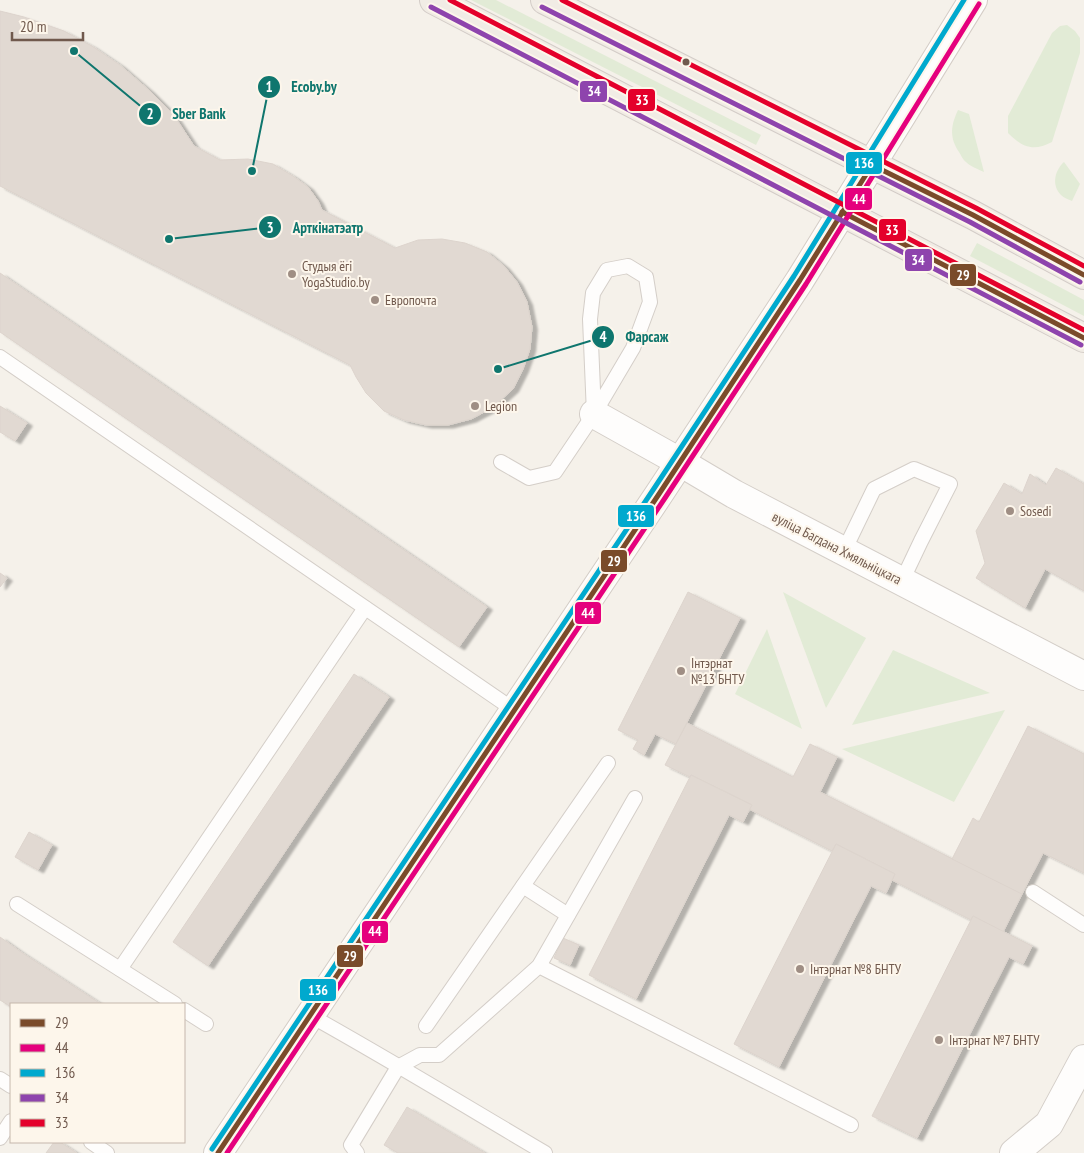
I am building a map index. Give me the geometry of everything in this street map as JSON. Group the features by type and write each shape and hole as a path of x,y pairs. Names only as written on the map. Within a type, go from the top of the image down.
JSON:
{"main road":[{"path":"434,0 1084,338"},
{"path":"545,0 972,215 1084,275"},
{"path":"218,1153 800,280 973,0"},
{"name":"вуліца Багдана Хмяльніцкага","path":"594,414 734,494 1084,676"},
{"path":"1014,1153 1049,1124 1084,1059"}],"lane":[{"path":"501,462 529,478 555,472 594,414 633,348 650,302 646,277 628,266 607,270 593,293 590,319 594,414"},
{"path":"0,357 514,710"},
{"path":"844,551 874,489 914,469 950,484 902,581"},
{"path":"120,969 365,608"},
{"path":"426,1026 608,763"},
{"path":"358,1153 351,1145 398,1067 420,1054 439,1055 539,966 635,798"},
{"path":"523,886 568,915"},
{"path":"1033,892 1084,925"},
{"path":"17,904 173,1003"},
{"path":"539,966 851,1125"},
{"path":"185,1011 206,1024"},
{"path":"311,1016 364,1045 545,1153"},
{"path":"0,1138 10,1123"},
{"path":"92,1143 107,1153"}],"green space":[{"path":"471,0 496,0 761,135 756,145"},
{"path":"1067,25 1080,38 1080,53 1052,142 1039,147 1023,145 1008,133 1008,116 1052,33 1060,26"},
{"path":"958,110 969,114 984,172 972,167 965,161 956,147 952,131"},
{"path":"1064,162 1080,184 1072,201 1061,195 1056,187 1056,173"},
{"path":"977,243 1084,300 1084,316 970,256"},
{"path":"783,592 866,638 826,708"},
{"path":"767,629 802,729 735,694"},
{"path":"893,650 990,693 852,725"},
{"path":"1005,710 954,802 842,749"}],"building":[{"path":"0,11 64,31 92,46 120,65 150,91 173,114 194,146 220,160 248,159 273,164 308,187 322,210 395,248 418,240 442,239 465,243 487,252 504,266 517,282 527,302 532,327 530,349 513,389 492,408 471,419 448,425 426,425 404,420 384,411 366,393 350,365 0,186"},
{"path":"0,273 487,607 459,647 0,332"},
{"path":"0,406 27,423 15,441 0,432"},
{"path":"1056,468 1084,484 1084,591 1045,569 1025,608 976,578 985,563 976,531 1004,483 1022,494 1030,474 1046,485"},
{"path":"0,573 7,578 0,587"},
{"name":"Інтэрнат №13 БНТУ","path":"688,592 740,618 676,744 655,734 644,755 633,749 638,740 618,730"},
{"path":"354,674 389,697 208,966 173,942"},
{"path":"687,723 793,777 810,744 837,757 820,792 1022,894 1003,932 973,916 971,920 892,880 895,874 836,844 832,851 749,809 752,805 691,775 690,777 665,765"},
{"path":"1028,726 1084,754 1084,873 1043,853 1022,894 952,859 973,818 979,822"},
{"path":"691,775 752,805 743,822 729,815 636,999 589,975"},
{"path":"29,832 52,845 38,870 15,857"},
{"name":"Інтэрнат №8 БНТУ","path":"836,844 895,874 886,893 871,886 779,1067 734,1044"},
{"name":"Інтэрнат №7 БНТУ","path":"973,916 1032,946 1023,964 1009,957 917,1138 872,1116"},
{"path":"0,937 99,1003 10,1003 10,1006 0,1000"},
{"path":"563,938 579,945 570,965 554,958"},
{"path":"407,1107 485,1153 398,1153 384,1145"},
{"path":"53,1143 62,1143 77,1153 46,1153"}],"transit line":[{"name":"33","path":"450,0 1084,330"},
{"name":"33","path":"562,0 976,208 1084,266"},
{"name":"136","path":"212,1149 794,276 964,0"},
{"name":"44","path":"227,1153 806,284 979,4"},
{"name":"34","path":"431,7 1081,345"},
{"name":"34","path":"542,7 970,222 1080,282"},
{"name":"29","path":"218,1153 659,494 800,280 872,165 973,215 1084,275"},
{"name":"29","path":"842,212 1084,338"}],"place":[{"name":"Sber Bank","path":"74,51"},
{"name":"Ecoby.by","path":"252,171"},
{"name":"Арткінатэатр","path":"169,239"},
{"name":"Студыя ёгі YogaStudio.by","path":"292,274"},
{"name":"Европочта","path":"375,300"},
{"name":"Фарсаж","path":"498,369"},
{"name":"Legion","path":"475,406"},
{"name":"Sosedi","path":"1010,511"},
{"name":"Інтэрнат №13 БНТУ","path":"681,671"},
{"name":"Інтэрнат №8 БНТУ","path":"800,969"},
{"name":"Інтэрнат №7 БНТУ","path":"939,1040"}]}
